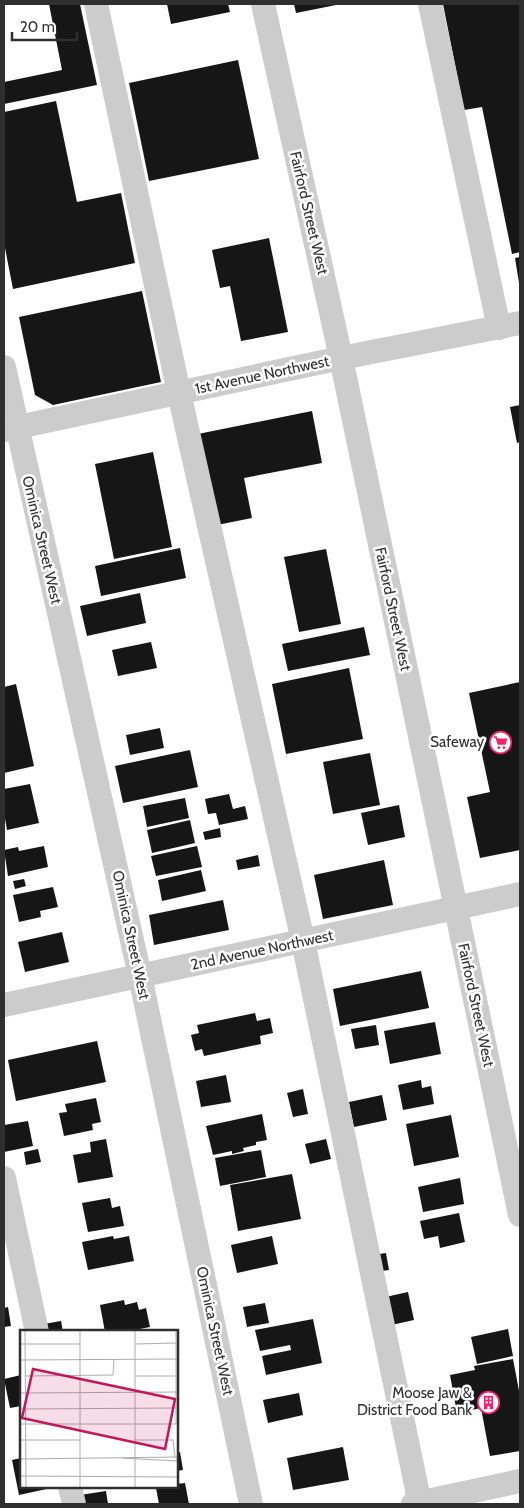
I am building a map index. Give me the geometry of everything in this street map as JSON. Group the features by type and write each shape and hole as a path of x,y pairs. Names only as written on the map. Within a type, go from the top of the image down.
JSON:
{"street":[{"path":"96,4 179,393 302,941 418,1504 520,1481"},
{"name":"Fairford Street West","path":"263,4 341,358 520,1215"},
{"path":"430,4 509,325"},
{"name":"1st Avenue Northwest","path":"10,429 341,358 509,325"},
{"name":"Ominica Street West","path":"4,367 10,429 140,976 251,1504"},
{"name":"2nd Avenue Northwest","path":"4,1005 520,894"},
{"path":"4,1178 37,1330"},
{"path":"70,1488 74,1504"}],"building":[{"path":"49,4 80,4 97,85 4,104 4,82 62,70"},
{"path":"167,4 228,4 230,12 171,24"},
{"path":"294,4 336,4 336,5 296,13"},
{"path":"443,4 520,4 520,252 512,254 482,107 464,110"},
{"path":"238,60 259,159 149,181 129,83"},
{"path":"56,101 77,202 121,193 135,263 13,289 4,243 4,112"},
{"path":"269,238 288,332 241,341 230,286 220,288 212,250"},
{"path":"520,257 520,283 519,283 515,258"},
{"path":"142,291 161,382 53,405 35,395 19,317"},
{"path":"520,405 520,442 517,443 510,407"},
{"path":"312,411 322,463 244,478 252,518 212,526 193,435"},
{"path":"153,452 172,547 114,559 95,464"},
{"path":"180,548 186,578 101,596 95,566"},
{"path":"326,549 341,624 299,632 284,557"},
{"path":"140,593 146,623 87,636 80,606"},
{"path":"364,627 370,655 288,671 282,644"},
{"path":"151,642 157,668 118,676 112,650"},
{"path":"349,668 363,739 286,754 272,684"},
{"name":"Safeway","path":"520,682 520,850 480,858 467,797 490,792 469,693"},
{"path":"16,684 34,766 4,773 4,687"},
{"path":"160,728 164,748 130,755 126,735"},
{"path":"190,750 198,787 123,803 115,766"},
{"path":"370,753 380,805 333,814 323,762"},
{"path":"30,784 39,823 7,830 4,813 4,789"},
{"path":"229,794 233,809 245,806 248,819 219,825 216,813 208,814 205,799"},
{"path":"185,798 189,818 147,827 143,806"},
{"path":"399,805 405,837 368,845 361,813"},
{"path":"190,820 195,843 152,853 147,830"},
{"path":"220,828 221,837 205,840 203,832"},
{"path":"44,846 48,867 8,876 4,850 18,847 19,851"},
{"path":"197,846 202,867 156,876 151,856"},
{"path":"258,855 260,866 238,870 236,860"},
{"path":"384,860 393,905 323,919 314,875"},
{"path":"201,870 206,891 162,901 158,880"},
{"path":"24,879 26,886 15,889 13,881"},
{"path":"53,887 58,907 40,911 41,917 19,922 13,895"},
{"path":"223,900 229,930 154,945 149,915"},
{"path":"62,932 69,962 25,972 18,942"},
{"path":"421,971 429,1008 340,1026 333,989"},
{"path":"255,1013 257,1021 270,1018 273,1033 260,1036 261,1044 204,1056 202,1049 195,1051 191,1035 199,1033 197,1025"},
{"path":"435,1022 441,1054 390,1064 384,1031"},
{"path":"376,1025 379,1045 355,1049 351,1029"},
{"path":"97,1041 106,1082 16,1101 8,1060"},
{"path":"226,1075 231,1102 201,1107 196,1081"},
{"path":"421,1080 422,1088 431,1086 434,1104 403,1110 398,1085"},
{"path":"303,1089 308,1114 293,1117 287,1093"},
{"path":"382,1095 387,1120 354,1127 349,1102"},
{"path":"96,1098 101,1122 92,1124 93,1130 64,1136 59,1113 67,1112 65,1104"},
{"path":"262,1114 267,1140 256,1142 256,1145 243,1148 244,1151 232,1154 232,1151 213,1155 206,1126"},
{"path":"451,1115 459,1157 414,1166 406,1124"},
{"path":"28,1121 33,1146 4,1152 4,1125"},
{"path":"106,1139 113,1177 78,1183 73,1155 91,1152 90,1142"},
{"path":"326,1139 331,1159 310,1164 305,1144"},
{"path":"38,1149 41,1162 26,1165 24,1152"},
{"path":"261,1150 266,1177 220,1186 215,1158"},
{"path":"292,1174 301,1219 238,1231 230,1185"},
{"path":"460,1178 464,1204 423,1212 418,1187"},
{"path":"110,1198 112,1208 120,1206 124,1226 88,1232 82,1203"},
{"path":"459,1213 465,1242 440,1248 438,1236 424,1239 420,1221"},
{"path":"113,1236 114,1239 129,1236 134,1261 88,1270 82,1242"},
{"path":"272,1236 278,1264 237,1273 231,1245"},
{"path":"386,1253 389,1270 375,1272 372,1255"},
{"path":"408,1292 414,1320 387,1326 381,1298"},
{"path":"124,1300 125,1305 137,1302 139,1310 146,1308 150,1327 134,1330 105,1330 100,1305"},
{"path":"265,1303 269,1323 247,1327 243,1307"},
{"path":"8,1307 11,1326 4,1327 4,1308"},
{"path":"313,1319 322,1363 266,1375 262,1356 291,1350 290,1345 260,1351 255,1330"},
{"path":"61,1321 63,1330 46,1330 44,1324"},
{"path":"508,1329 513,1356 477,1364 471,1337"},
{"name":"Moose Jaw & District Food Bank","path":"513,1359 520,1396 520,1451 490,1456 481,1408 457,1413 450,1375 475,1370 474,1366"},
{"path":"20,1375 20,1406 10,1408 4,1379"},
{"path":"299,1393 303,1415 268,1423 263,1400"},
{"path":"343,1447 349,1480 293,1490 287,1458"},
{"path":"178,1452 180,1452 183,1470 178,1471"},
{"path":"20,1458 20,1488 51,1488 19,1495 12,1460"},
{"path":"185,1483 189,1504 159,1504 156,1488 178,1488 178,1484"},
{"path":"106,1491 108,1504 82,1504 80,1495"}],"place":[{"name":"Safeway","path":"500,742"},
{"name":"Moose Jaw & District Food Bank","path":"488,1402"}]}
